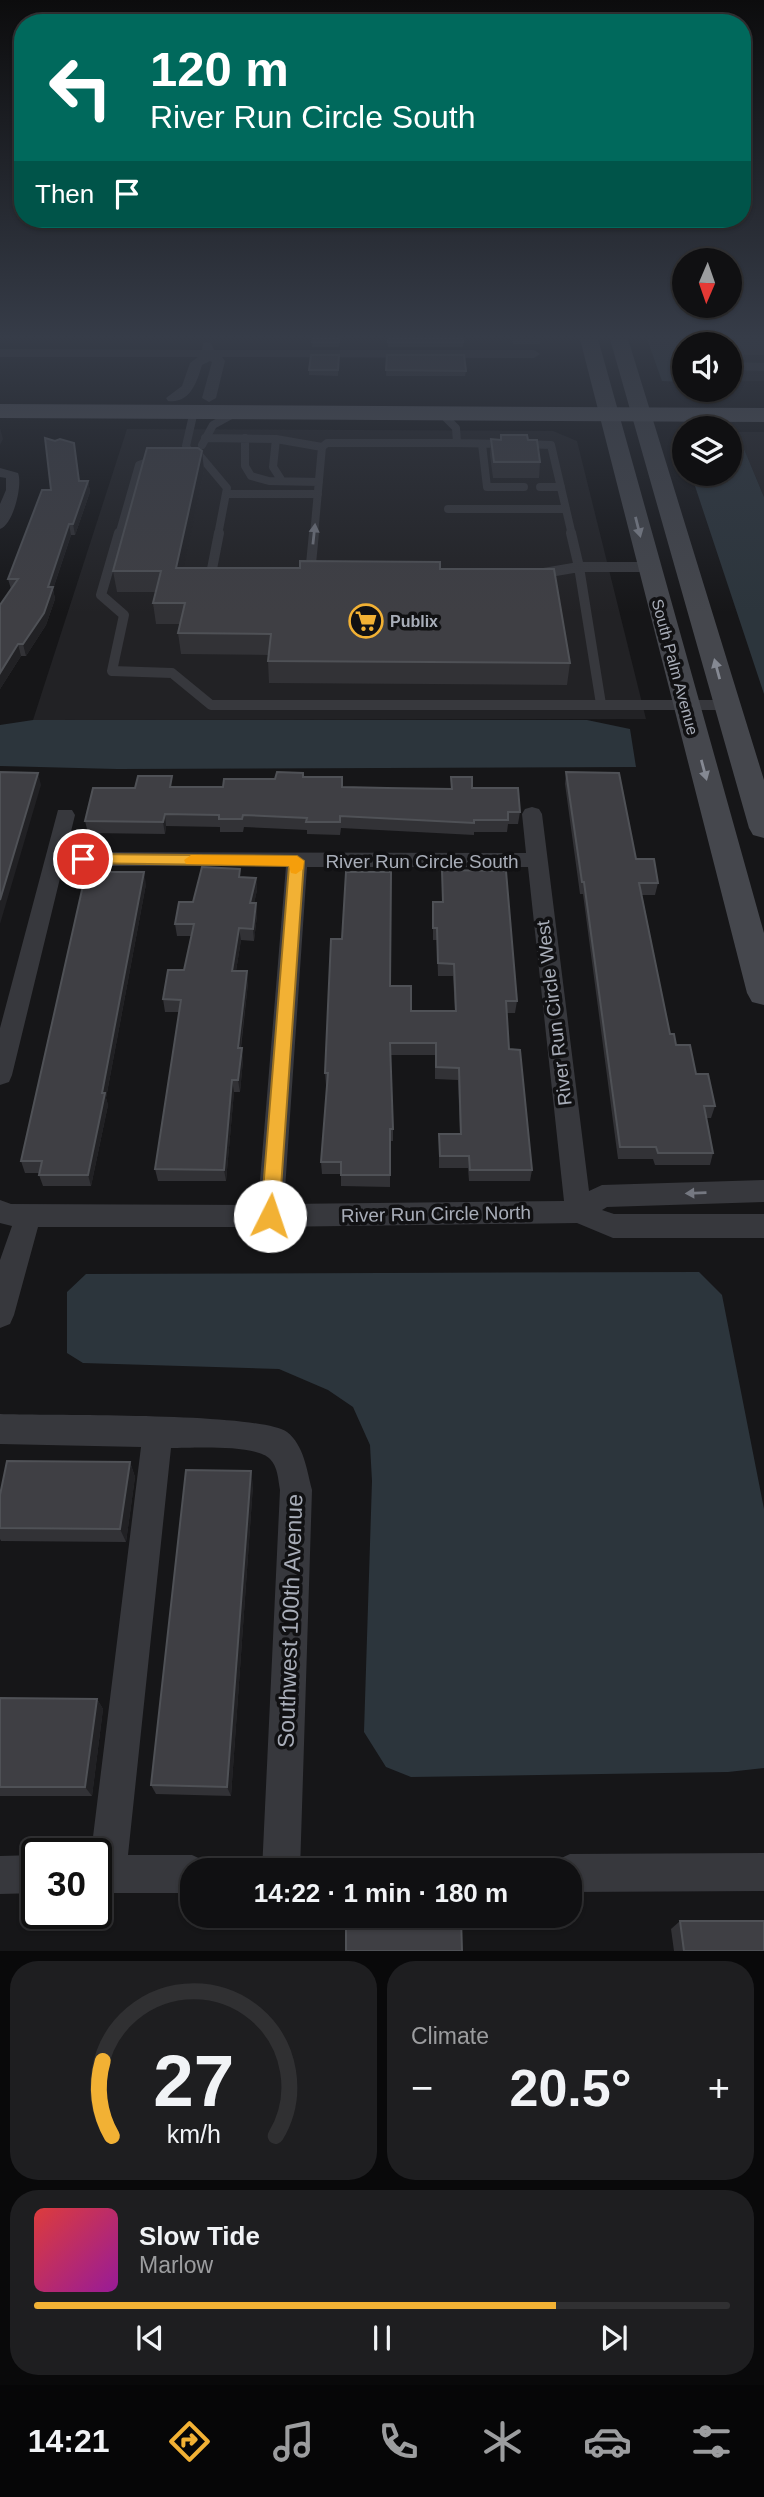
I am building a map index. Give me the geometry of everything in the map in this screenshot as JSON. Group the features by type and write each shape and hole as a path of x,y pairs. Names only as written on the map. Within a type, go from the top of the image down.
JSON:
{"main road":[{"name":"South Palm Avenue","path":"614,430 648,567 764,993"},
{"path":"646,430 764,828"}],"street":[{"path":"0,524 13,490 6,474"},
{"name":"River Run Circle West","path":"532,814 578,1212"},
{"path":"0,1075 65,815"},
{"name":"River Run Circle South","path":"56,859 536,860"},
{"path":"270,1216 297,861"},
{"name":"River Run Circle North","path":"578,1212 602,1196 764,1191"},
{"name":"River Run Circle North","path":"0,1211 10,1215 270,1216 578,1212 613,1226 764,1226"},
{"path":"0,1315 13,1262 29,1215"},
{"name":"Southwest 100th Avenue","path":"0,1429 239,1435 276,1443 289,1459 296,1490 282,1858"},
{"path":"107,1838 158,1433"},
{"path":"582,1873 764,1871"},
{"path":"0,1875 21,1874"},
{"path":"112,1874 180,1874"}],"lane":[{"path":"181,455 192,430"},
{"path":"207,430 202,447 139,465 101,595 124,615 112,671 172,673 211,705 727,705"},
{"path":"456,430 457,443"},
{"path":"205,438 276,439 323,447"},
{"path":"245,439 245,466 251,476 282,481 319,482"},
{"path":"276,439 271,466 274,474 282,481"},
{"path":"310,574 323,447 327,443 551,445 579,567 601,704"},
{"path":"482,444 487,487 524,487"},
{"path":"181,455 201,457 227,488 211,574 224,574"},
{"path":"540,487 561,487"},
{"path":"226,494 318,494"},
{"path":"449,509 566,509"},
{"path":"522,575 579,567 648,567"},
{"path":"298,574 322,574"}],"shaded area":[{"path":"127,430 553,431 577,441 646,719 33,720"},
{"path":"742,432 764,432 764,497 742,444"},
{"path":"742,444 764,497 764,694 695,486 742,486"},
{"path":"33,720 587,720 630,729 636,767 117,769 0,766 0,725"},
{"path":"699,1272 722,1295 764,1509 764,1768 728,1772 411,1777 386,1767 364,1732 372,1481 370,1445 353,1407 328,1390 279,1369 83,1363 67,1353 67,1292 86,1274"}],"building":[{"path":"501,435 527,435 528,440 537,440 540,462 494,462 491,439 501,440"},
{"path":"45,438 74,443 79,481 88,481 73,524 69,524 48,587 53,587 44,613 23,644 18,644 0,673 0,605 18,579 8,579 42,490 51,490"},
{"path":"147,448 198,448 202,451 176,568 300,568 300,561 440,562 440,569 554,569 570,663 268,661 271,634 178,633 185,603 153,603 161,571 113,571"},
{"path":"0,772 38,773 0,900"},
{"path":"277,772 303,773 303,777 342,777 342,787 452,789 451,777 472,777 472,788 518,788 520,812 508,812 508,820 474,820 474,823 340,816 340,822 306,822 307,818 243,815 242,819 219,819 219,815 165,814 163,822 85,821 93,788 135,788 138,776 172,776 170,787 223,787 224,779 275,779"},
{"path":"566,772 619,773 636,859 654,859 658,883 639,883 670,1034 674,1034 676,1045 690,1045 696,1074 708,1074 715,1106 704,1106 713,1153 658,1153 656,1147 620,1147 584,882"},
{"path":"202,867 240,869 239,877 256,878 250,903 256,903 253,929 239,928 232,971 247,971 238,1048 242,1048 238,1080 232,1080 224,1170 155,1169 181,1000 163,999 168,970 184,970 194,924 175,924 179,902 193,902"},
{"path":"442,870 506,871 517,1001 506,1001 509,1049 520,1050 532,1170 470,1170 469,1156 440,1156 439,1134 461,1134 459,1068 436,1067 436,1043 390,1043 393,1129 390,1129 390,1175 341,1175 341,1162 321,1162 328,1073 325,1073 331,939 342,939 346,872 391,872 390,986 411,986 411,1011 456,1011 454,964 438,963 437,928 433,928 433,902 443,902"},
{"path":"86,872 144,872 88,1175 39,1175 42,1161 21,1161"},
{"path":"7,1461 130,1462 120,1529 0,1528 0,1495"},
{"path":"186,1470 251,1471 227,1787 151,1785"},
{"path":"0,1698 97,1699 85,1787 0,1787"},
{"path":"680,1921 764,1921 764,1951 684,1951"},
{"path":"346,1928 461,1928 462,1951 346,1951"}],"slow traffic":[{"path":"191,860 297,861 296,869"}],"place":[{"name":"Publix","path":"366,621"}],"route":[{"path":"83,859 297,861 270,1216"}]}
